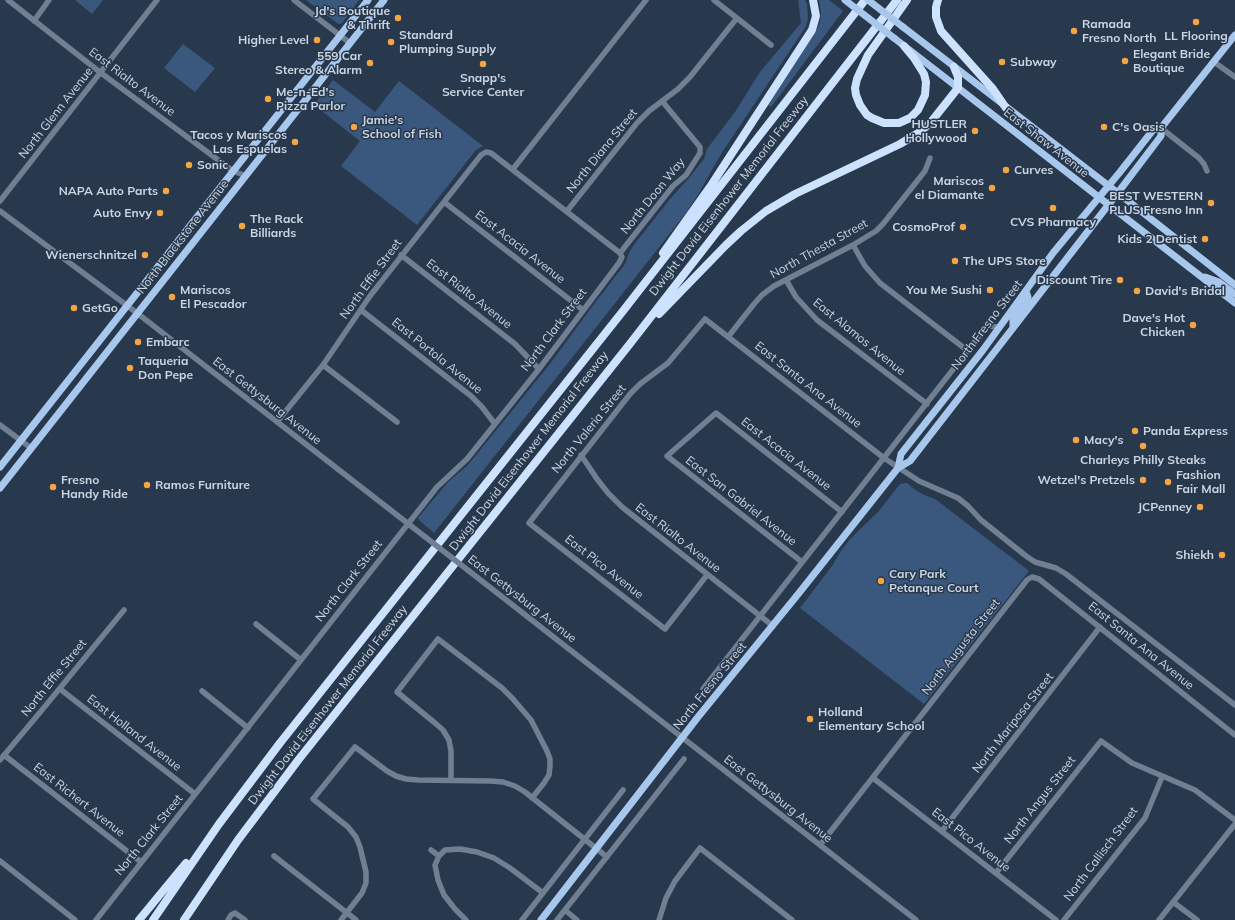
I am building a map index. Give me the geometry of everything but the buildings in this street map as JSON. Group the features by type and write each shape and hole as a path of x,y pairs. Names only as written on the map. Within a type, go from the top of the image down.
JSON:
{"highway":[{"path":"623,311 709,188 808,36 816,16 813,0"},
{"path":"761,135 821,48 858,0"},
{"name":"Dwight David Eisenhower Memorial Freeway","path":"154,920 219,824 294,725 623,311 866,0"},
{"name":"Dwight David Eisenhower Memorial Freeway","path":"184,920 238,840 299,759 629,345 898,0"},
{"path":"904,46 924,74 926,82 925,95 918,110 910,118 900,123 884,123 867,114 860,105 855,88 860,71 868,55 907,0"},
{"path":"938,0 936,17 941,31 993,89 1006,108"},
{"path":"629,345 726,245 757,218 775,205 795,194 877,156 914,136 931,122 958,88 958,77 954,67"},
{"path":"139,920 219,824"}],"main road":[{"name":"North Blackstone Avenue","path":"0,467 368,0"},
{"name":"North Blackstone Avenue","path":"0,488 384,0"},
{"name":"East Shaw Avenue","path":"845,0 1235,303"},
{"name":"East Shaw Avenue","path":"866,0 1118,193 1235,285"},
{"name":"North Fresno Street","path":"898,468 901,454 1000,327 1059,246 1153,130 1161,128 1235,35"},
{"name":"North Fresno Street","path":"540,920 597,849 682,738 898,468 910,461 1161,136 1161,128"},
{"path":"1197,274 1219,282 1235,294"},
{"path":"1013,328 1013,319 1028,297 1026,291"}],"street":[{"name":"East Rialto Avenue","path":"8,0 101,73 233,172 246,176"},
{"path":"34,21 49,0"},
{"name":"North Glenn Avenue","path":"0,201 157,0"},
{"path":"294,0 350,43"},
{"path":"621,255 513,169 646,0"},
{"path":"714,0 771,45"},
{"name":"North Diana Street","path":"567,211 637,123 678,89 699,67 737,18"},
{"path":"1214,62 1235,77"},
{"name":"North Doon Way","path":"621,255 673,186 686,175 700,153 700,148 662,101"},
{"path":"1161,128 1199,158 1207,171"},
{"name":"North Effie Street","path":"277,422 322,364 370,296 481,155 486,152 491,153 513,169"},
{"name":"North Thesta Street","path":"728,337 762,295 774,286 868,237 883,224 925,171 930,158"},
{"name":"East Acacia Avenue","path":"444,202 583,310"},
{"name":"East Gettysburg Avenue","path":"0,211 137,313 916,920"},
{"path":"853,245 865,266 880,284 968,351"},
{"name":"East Rialto Avenue","path":"402,255 515,344 539,369"},
{"name":"North Clark Street","path":"96,920 436,487 467,459 539,369 619,263 621,255"},
{"name":"East Alamos Avenue","path":"786,280 796,297 817,320 927,404"},
{"name":"East Portola Avenue","path":"361,310 471,396 495,424"},
{"name":"East Santa Ana Avenue","path":"704,319 884,458 919,481 958,498 981,520 1026,556 1036,562 1056,568 1066,574 1235,705"},
{"name":"North Valeria Street","path":"529,523 630,394 640,384 668,363 704,319"},
{"path":"703,690 987,326 1000,327"},
{"path":"322,364 397,422"},
{"name":"East Acacia Avenue","path":"716,413 842,512"},
{"name":"East San Gabriel Avenue","path":"716,413 667,456 802,562"},
{"path":"0,425 31,448"},
{"name":"East Rialto Avenue","path":"581,455 597,479 622,507 773,626"},
{"name":"East Pico Avenue","path":"529,523 665,629 707,575"},
{"name":"East Santa Ana Avenue","path":"1032,577 1039,579 1235,735"},
{"name":"North Augusta Street","path":"820,845 1027,580 1032,577"},
{"name":"North Effie Street","path":"0,760 124,610"},
{"path":"256,624 301,660"},
{"name":"North Mariposa Street","path":"942,831 1100,628"},
{"path":"451,780 451,751 449,740 443,730 397,692 438,639 502,688 530,720 550,759 548,774 532,798"},
{"name":"East Holland Avenue","path":"60,689 195,794"},
{"path":"202,691 248,728"},
{"name":"North Angus Street","path":"996,873 1101,741 1132,763 1162,778"},
{"path":"341,920 362,893 366,883 366,872 356,837 348,827 313,799 354,747 396,776 418,780 503,782 514,786 532,798 607,857"},
{"name":"East Richert Avenue","path":"4,755 141,862"},
{"path":"557,920 684,759"},
{"name":"East Pico Avenue","path":"873,778 1056,920"},
{"path":"1162,778 1195,790 1235,820"},
{"name":"North Callisch Street","path":"1064,920 1145,818 1162,778"},
{"path":"522,920 623,790"},
{"path":"1159,920 1235,824"},
{"path":"659,920 666,898 675,881 700,848 792,920"},
{"path":"466,920 444,895 438,880 435,864 439,856 445,850 460,849 494,858 543,893"},
{"path":"431,850 439,856"},
{"path":"274,856 356,920"},
{"path":"0,861 75,920"},
{"path":"1173,902 1197,920"},
{"path":"565,910 577,920"},
{"path":"228,920 235,914 245,920"}],"shaded area":[{"path":"75,0 103,0 92,14"},
{"path":"306,0 359,0 342,23 339,24"},
{"path":"798,0 805,0 807,4 808,19 805,28 721,154 686,213 434,533 418,518 448,482 468,465 550,364 625,264 633,246 704,159 707,149 735,112 760,72 801,23"},
{"path":"819,0 829,0 843,11 771,107 768,105 815,33 820,22 821,13"},
{"path":"183,44 215,68 195,92 164,68"},
{"path":"333,80 375,112 399,81 483,146 476,150 417,225 341,166 360,141 314,105"},
{"path":"907,483 924,495 935,499 1029,571 924,704 800,608 832,566 850,539 878,512 900,484"}],"place":[{"name":"Jd's Boutique & Thrift","path":"398,18"},
{"name":"LL Flooring","path":"1196,22"},
{"name":"Ramada Fresno North","path":"1074,31"},
{"name":"Higher Level","path":"317,40"},
{"name":"Standard Plumping Supply","path":"391,42"},
{"name":"Elegant Bride Boutique","path":"1125,61"},
{"name":"Subway","path":"1002,62"},
{"name":"559 Car Stereo & Alarm","path":"370,63"},
{"name":"Snapp's Service Center","path":"483,64"},
{"name":"Me-n-Ed's Pizza Parlor","path":"268,99"},
{"name":"Jamie's School of Fish","path":"354,127"},
{"name":"C's Oasis","path":"1104,127"},
{"name":"HUSTLER Hollywood","path":"975,131"},
{"name":"Tacos y Mariscos Las Espuelas","path":"295,142"},
{"name":"Sonic","path":"189,165"},
{"name":"Curves","path":"1006,170"},
{"name":"Mariscos el Diamante","path":"992,188"},
{"name":"NAPA Auto Parts","path":"166,191"},
{"name":"BEST WESTERN PLUS Fresno Inn","path":"1211,203"},
{"name":"CVS Pharmacy","path":"1053,208"},
{"name":"Auto Envy","path":"160,213"},
{"name":"The Rack Billiards","path":"242,226"},
{"name":"CosmoProf","path":"963,227"},
{"name":"Kids 2 Dentist","path":"1205,239"},
{"name":"Wienerschnitzel","path":"145,255"},
{"name":"The UPS Store","path":"955,261"},
{"name":"Discount Tire","path":"1120,280"},
{"name":"You Me Sushi","path":"990,290"},
{"name":"David's Bridal","path":"1137,291"},
{"name":"Mariscos El Pescador","path":"172,297"},
{"name":"GetGo","path":"74,308"},
{"name":"Dave's Hot Chicken","path":"1193,325"},
{"name":"Embarc","path":"138,342"},
{"name":"Taqueria Don Pepe","path":"130,368"},
{"name":"Panda Express","path":"1135,431"},
{"name":"Macy's","path":"1076,440"},
{"name":"Charleys Philly Steaks","path":"1143,446"},
{"name":"Wetzel's Pretzels","path":"1143,480"},
{"name":"Fashion Fair Mall","path":"1168,482"},
{"name":"Ramos Furniture","path":"147,485"},
{"name":"Fresno Handy Ride","path":"53,487"},
{"name":"JCPenney","path":"1200,507"},
{"name":"Shiekh","path":"1222,555"},
{"name":"Cary Park Petanque Court","path":"881,581"},
{"name":"Holland Elementary School","path":"810,719"}]}
